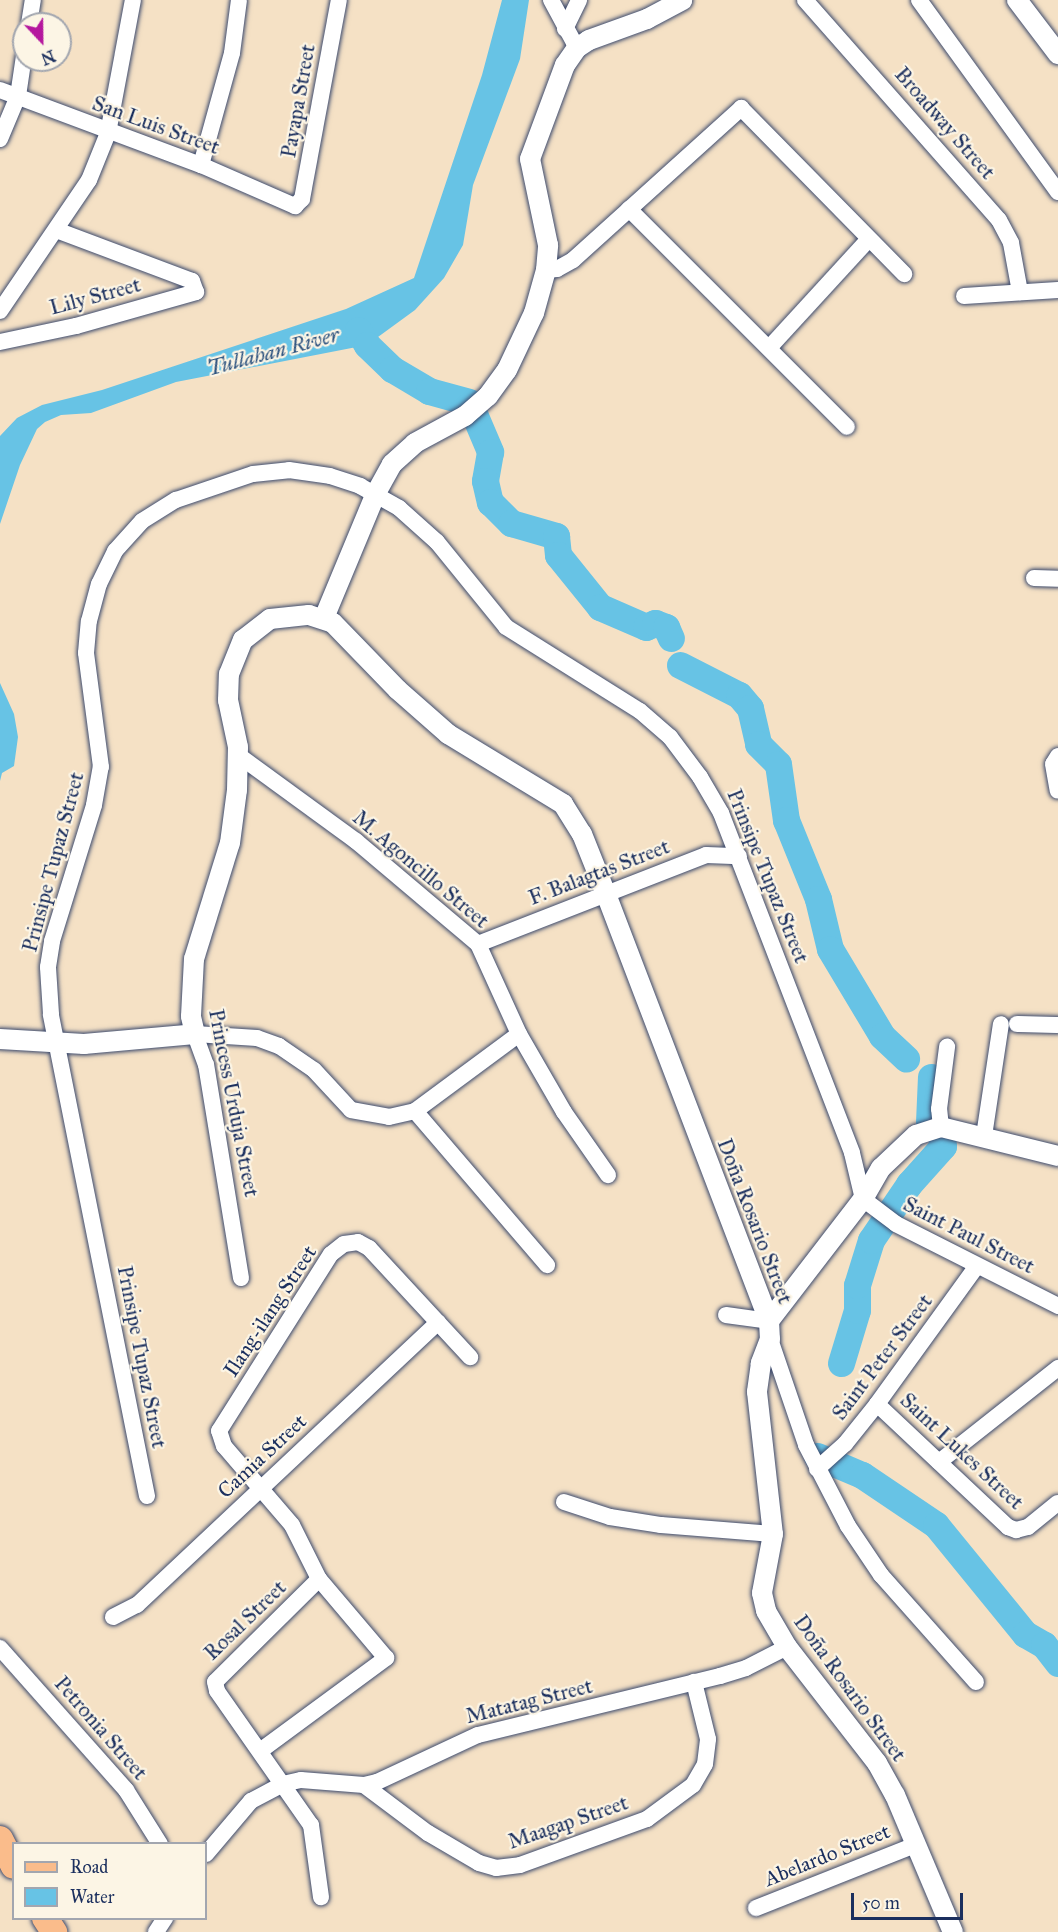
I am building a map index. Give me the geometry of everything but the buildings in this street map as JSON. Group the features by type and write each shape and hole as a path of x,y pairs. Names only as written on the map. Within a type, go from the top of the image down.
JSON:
{"main road":[{"path":"0,1839 12,1862"}],"street":[{"path":"0,311 88,180 108,133 133,0"},
{"path":"201,165 232,53 239,0"},
{"name":"Payapa Street","path":"295,206 302,199 339,0"},
{"path":"552,0 577,48"},
{"path":"566,29 579,0"},
{"path":"324,618 376,493 392,464 415,443 465,416 488,396 507,369 534,314 546,270 546,225 530,159 556,85 577,48 682,0"},
{"name":"Broadway Street","path":"805,0 999,220 1011,243 1020,292"},
{"path":"919,0 1058,192"},
{"path":"1017,0 1058,54"},
{"path":"0,139 18,96 22,72"},
{"name":"San Luis Street","path":"0,90 108,133 201,165 295,206"},
{"path":"546,270 567,265 741,108 868,240 904,273"},
{"path":"629,209 847,427"},
{"name":"Lily Street","path":"0,342 76,326 196,292 196,286 56,230"},
{"path":"769,348 868,240"},
{"path":"964,296 1058,290"},
{"name":"Prinsipe Tupaz Street","path":"147,1496 48,990 52,941 94,806 101,767 86,638 93,602 115,551 142,521 176,500 253,474 312,472 346,480 376,493 422,526 506,627 640,711 670,737 710,791 739,856 852,1153 863,1199"},
{"path":"1034,578 1058,579"},
{"name":"Princess Urduja Street","path":"241,1278 206,1065 191,1016 194,959 230,843 238,755 228,686 232,660 243,640 270,619 297,615 324,618"},
{"name":"Doña Rosario Street","path":"324,618 341,628 398,690 448,734 563,804 582,834 769,1330 761,1363 758,1392 773,1534 762,1593 766,1611 787,1647 878,1763 895,1795 953,1932"},
{"name":"M. Agoncillo Street","path":"238,755 356,841 478,944 519,1034 564,1112 608,1175"},
{"path":"1058,756 1053,764 1058,791"},
{"name":"F. Balagtas Street","path":"478,944 706,855 739,856"},
{"path":"984,1136 1009,1024 1058,1025"},
{"path":"0,1039 56,1040 84,1044 195,1034 257,1038 279,1046 315,1070 351,1110 389,1117 415,1111 519,1034"},
{"path":"941,1127 939,1108 947,1047"},
{"path":"415,1111 547,1264"},
{"path":"769,1330 896,1150 916,1135 941,1127 1058,1156"},
{"name":"Saint Paul Street","path":"863,1199 890,1220 1058,1306"},
{"name":"Ilang-ilang Street","path":"261,1486 224,1446 219,1431 331,1254 344,1244 358,1242 369,1248 470,1357"},
{"name":"Saint Peter Street","path":"817,1469 841,1448 877,1404 977,1266"},
{"path":"726,1315 769,1330"},
{"name":"Camia Street","path":"113,1617 137,1605 438,1322"},
{"path":"769,1330 817,1469 881,1575 976,1682"},
{"path":"939,1462 1058,1368"},
{"name":"Saint Lukes Street","path":"877,1404 1008,1527 1016,1530 1028,1527 1058,1503"},
{"path":"260,1751 386,1658 319,1579 299,1536 261,1486"},
{"path":"564,1502 610,1517 661,1525 773,1534"},
{"name":"Rosal Street","path":"319,1579 215,1682 217,1691 283,1784 314,1833 321,1897"},
{"name":"Matatag Street","path":"283,1784 311,1780 364,1785 478,1735 746,1668 787,1647"},
{"name":"Petronia Street","path":"0,1648 126,1790 159,1842"},
{"name":"Maagap Street","path":"364,1785 428,1833 479,1863 496,1868 520,1864 647,1819 693,1785 705,1764 708,1738 694,1682"},
{"path":"207,1853 251,1801 283,1784"},
{"name":"Abelardo Street","path":"756,1908 915,1845"}],"water":[{"name":"Tullahan River","path":"502,0 529,0 520,59 473,185 463,245 444,278 415,310 367,345 176,382 91,413 61,415 45,422 37,429 20,465 0,524 0,436 17,418 42,405 102,390 346,309 414,278 482,75"},
{"path":"0,683 14,714 18,737 14,766 2,773 0,781"}],"waterway":[{"path":"358,330 367,345 392,369 429,391 469,402"},
{"path":"475,416 490,452 485,481 490,502 511,523 556,536 558,555 600,607 646,627 655,623 666,627 671,638"},
{"path":"680,665 739,695 750,708 758,744 778,764 786,820 818,899 830,949 882,1036 906,1058"},
{"path":"929,1122 931,1077"},
{"path":"841,1363 857,1310 857,1285 871,1240 909,1184 943,1146 940,1132"},
{"path":"817,1456 862,1475 936,1525 1025,1634 1044,1645 1058,1663"}]}
